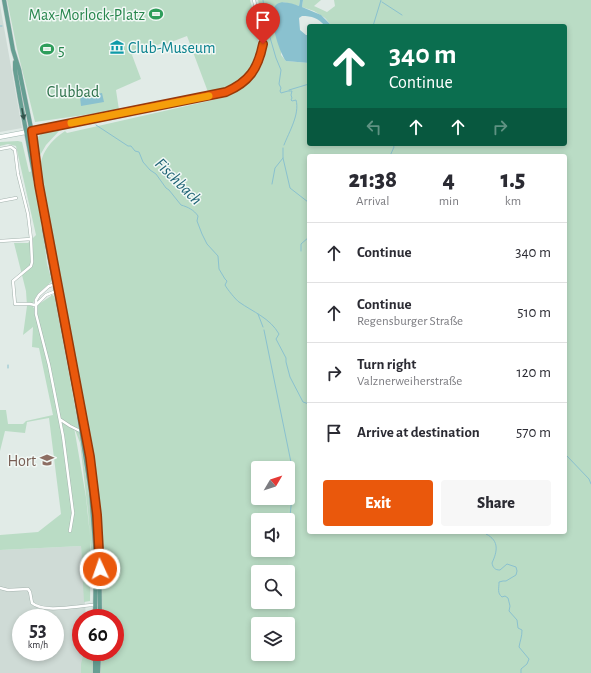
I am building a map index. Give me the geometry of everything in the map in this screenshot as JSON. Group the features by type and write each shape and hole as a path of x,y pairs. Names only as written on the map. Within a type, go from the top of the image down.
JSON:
{"main road":[{"path":"4,0 32,131 39,185 76,397 93,508 99,609"},
{"path":"16,59 15,70 26,132 56,284"},
{"path":"0,137 32,131"},
{"path":"57,290 82,413 94,484 98,525 97,609"},
{"path":"80,431 86,434"},
{"path":"95,661 95,673"},
{"path":"98,673 99,661"}],"street":[{"path":"32,131 212,96 237,87 248,78 255,68 260,58 263,44 262,29 254,0"},
{"path":"0,149 11,147 15,150 22,197 28,214 31,239 31,266 13,281 15,304 35,305"},
{"path":"0,201 16,198"},
{"path":"0,241 31,239"},
{"path":"56,284 49,286 41,292 35,305 36,316 49,365 69,473 73,513 70,531"},
{"path":"35,305 46,295 57,290"},
{"path":"60,420 80,431"},
{"path":"0,588 8,590 28,589 32,603 46,608 98,605"}],"shaded area":[{"path":"0,5 22,128 0,132"},
{"path":"81,546 85,609 72,609 72,661 83,661 81,673 0,673 0,550"}],"green space":[{"name":"Clubbad","path":"7,0 250,0 258,37 258,49 250,69 241,79 225,89 208,92 187,36 166,44 165,42 132,55 141,79 116,90 119,110 35,122 17,49"},
{"path":"258,0 300,0 299,6 283,2 281,55 286,61 307,63 307,146 567,146 567,24 330,24 325,18 314,11 302,7 303,0 321,0 314,6 327,12 335,6 334,0 591,0 591,673 100,673 101,661 124,661 124,609 102,609 100,539 92,461 40,175 41,161 50,144 65,131 67,133 226,97 235,92 257,73 261,66 267,48 265,23"},
{"path":"60,130 46,145 39,157 36,139 41,134"},
{"path":"0,142 22,142 29,172 32,171 47,264 51,278 51,282 36,296 33,303 33,308 51,296 51,294 55,297 75,406 90,502 95,561 94,570 90,540 90,601 84,602 81,546 0,550 0,535 38,532 61,514 49,418 27,422 25,433 5,431 0,451 0,410 6,410 8,424 23,424 26,421 53,415 39,348 32,347 33,327 23,335 27,306 26,291 14,243 28,243 36,235 16,146 8,144 0,146","holes":["74,427 80,443 88,512 90,536 86,497"]},
{"path":"82,661 93,661 93,673 81,673"}],"water":[{"path":"300,0 303,0 302,7 321,15 330,24 323,24 312,17 302,16 299,18 300,30 307,35 307,63 286,61 277,41 273,23 274,8 277,4 285,2 299,6"},
{"path":"102,93 104,102 81,106 80,97"}],"waterway":[{"path":"263,0 266,21 270,30 269,34 281,70 279,84 281,88 280,91 281,93 292,91 291,100 296,100 297,105 297,111 284,145"},
{"path":"374,24 381,0"},
{"path":"382,2 402,15"},
{"path":"289,90 307,85"},
{"name":"Fischbach","path":"96,125 128,146 131,146 135,151 139,152 143,162 156,174 181,205 191,209 198,216 197,221 202,234 207,244 218,256 219,269 227,281 225,285 226,287 238,301 266,319 275,328 279,334 276,339 286,358 290,377 303,402 307,403"},
{"path":"391,154 394,146"},
{"path":"283,148 283,158 290,188 307,201"},
{"path":"272,184 275,168 283,158"},
{"path":"301,251 301,244 307,239"},
{"path":"258,314 263,327"},
{"path":"264,330 294,477 290,513"},
{"path":"567,456 589,479 591,484"},
{"name":"Fischbach","path":"486,534 494,540 496,547 492,563 494,567 500,570 507,564 516,567 516,575 506,581 499,582 499,594 502,597 505,596 508,598 510,606 509,611 517,620 518,628 522,630 519,647 529,659 527,664 521,669 521,673"}],"slow traffic":[{"path":"71,123 209,96"}],"place":[{"name":"Max-Morlock-Platz","path":"156,14"},
{"name":"Club-Museum","path":"117,47"},
{"name":"5","path":"47,49"},
{"name":"Hort","path":"47,460"}],"route":[{"path":"100,569 97,515 90,457 39,185 32,131 226,92 237,87 248,78 260,58 263,44"}]}
